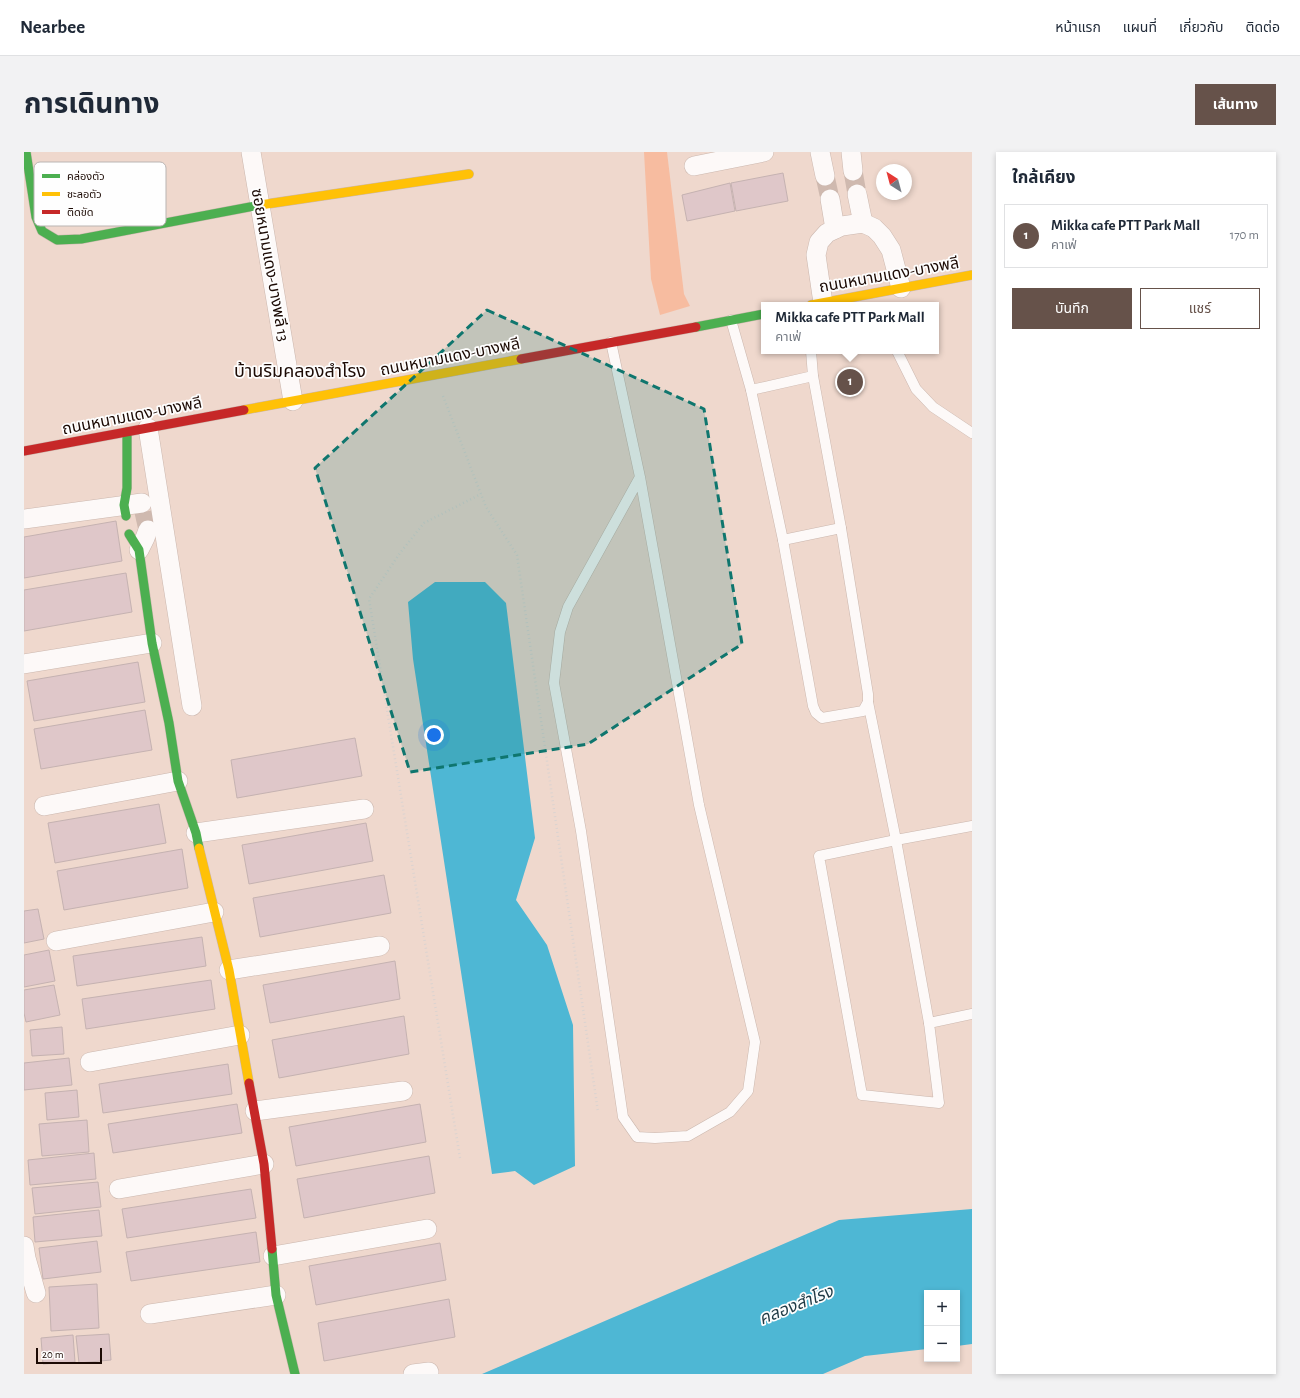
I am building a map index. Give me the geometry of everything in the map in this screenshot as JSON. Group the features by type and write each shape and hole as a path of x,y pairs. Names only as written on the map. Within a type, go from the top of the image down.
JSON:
{"street":[{"path":"26,152 34,204"},
{"name":"ซอยหนามแดง-บางพลี 13","path":"251,152 293,401"},
{"path":"694,166 764,152"},
{"path":"820,152 825,176"},
{"path":"851,152 853,171"},
{"path":"166,223 259,205 469,174"},
{"path":"858,194 862,223"},
{"path":"830,199 835,229"},
{"path":"817,302 816,255 819,242 827,233 842,226 862,223 874,228 882,236 890,250 901,288"},
{"path":"40,226 42,231 58,240 81,239 149,226"},
{"name":"ถนนหนามแดง-บางพลี","path":"827,302 972,275"},
{"name":"ถนนหนามแดง-บางพลี","path":"24,452 761,315"},
{"path":"148,428 192,706"},
{"path":"127,432 135,509 146,538 139,550"},
{"path":"24,519 135,509"},
{"path":"129,534 139,550 152,643 169,723 178,780 196,833 229,970 264,1164 276,1295 295,1374"},
{"path":"24,664 152,643"},
{"path":"44,806 178,780"},
{"path":"196,833 364,809"},
{"path":"56,941 214,912"},
{"path":"229,970 380,946"},
{"path":"90,1062 240,1035"},
{"path":"255,1112 403,1091"},
{"path":"119,1189 264,1164"},
{"path":"273,1256 427,1229"},
{"path":"24,1246 36,1293"},
{"path":"150,1314 276,1295"}],"lane":[{"path":"879,292 881,302"},
{"path":"731,320 751,390 783,540 813,706 816,713 822,718 863,711 868,702"},
{"path":"611,342 640,477 699,805 755,1042 748,1091 730,1112 688,1136 655,1138 637,1137 623,1116 581,831 554,683 560,632 568,607 640,477"},
{"path":"810,354 813,376 841,528 868,694 868,702 896,840 929,1023 939,1103 862,1095 819,856 896,840 972,826"},
{"path":"898,354 916,389 933,407 972,433"},
{"path":"751,390 813,376"},
{"path":"783,540 841,528"},
{"path":"929,1023 972,1014"}],"path":[{"path":"436,375 486,507 517,555 598,1112"},
{"path":"460,1158 368,599 400,553 424,523 481,494"}],"highlighted area":[{"path":"487,310 704,409 742,644 588,744 410,772 315,468"}],"shaded area":[{"path":"644,152 667,152 684,294 690,306 660,315 651,279"}],"water":[{"path":"435,582 485,582 506,603 535,838 516,900 547,945 573,1025 575,1166 534,1185 515,1171 492,1174 413,659 408,602"},
{"name":"คลองสำโรง","path":"972,1209 972,1344 960,1346 960,1290 924,1290 924,1349 865,1356 823,1374 482,1374 839,1220"}],"building":[{"path":"783,173 788,201 736,211 731,183"},
{"path":"730,183 735,211 687,221 682,195"},
{"path":"116,521 122,561 24,578 24,537"},
{"path":"126,573 132,612 24,631 24,590"},
{"path":"138,662 145,702 34,721 27,681"},
{"path":"145,710 152,750 41,769 34,729"},
{"path":"355,738 362,776 237,798 231,760"},
{"path":"159,804 166,843 55,863 48,823"},
{"path":"366,823 373,861 249,884 242,845"},
{"path":"182,849 188,888 64,910 57,871"},
{"path":"384,875 391,913 260,937 253,898"},
{"path":"38,909 44,939 24,943 24,911"},
{"path":"202,937 206,966 77,986 73,956"},
{"path":"49,950 55,981 24,987 24,955"},
{"path":"395,961 400,999 270,1023 263,985"},
{"path":"211,980 215,1009 86,1029 82,999"},
{"path":"54,985 60,1015 26,1022 24,1013 24,990"},
{"path":"404,1016 409,1054 279,1078 272,1040"},
{"path":"62,1027 64,1054 32,1056 30,1030"},
{"path":"69,1058 72,1085 24,1090 24,1063"},
{"path":"228,1064 232,1094 103,1113 99,1084"},
{"path":"77,1090 79,1117 47,1120 45,1093"},
{"path":"237,1104 242,1133 113,1153 108,1124"},
{"path":"420,1104 426,1142 296,1166 289,1127"},
{"path":"87,1120 89,1152 42,1156 39,1124"},
{"path":"94,1153 96,1179 30,1185 28,1160"},
{"path":"429,1156 435,1193 304,1218 297,1179"},
{"path":"98,1182 101,1207 35,1214 32,1188"},
{"path":"251,1189 256,1218 127,1238 122,1209"},
{"path":"99,1210 102,1236 35,1242 33,1217"},
{"path":"256,1232 260,1262 131,1281 126,1252"},
{"path":"97,1241 101,1272 43,1279 39,1248"},
{"path":"440,1243 446,1280 316,1305 309,1266"},
{"path":"97,1284 99,1328 51,1331 49,1287"},
{"path":"449,1299 455,1337 324,1361 318,1323"},
{"path":"109,1334 111,1360 79,1363 76,1336"},
{"path":"73,1335 75,1362 43,1364 41,1338"}],"tunnel":[{"path":"853,171 857,194"},
{"path":"825,176 830,199"},
{"path":"144,512 148,530"}],"traffic: fast":[{"path":"26,152 34,204"},
{"path":"166,223 260,205"},
{"path":"40,226 42,231 57,240 81,239 149,226"},
{"path":"696,327 761,315"},
{"path":"126,516 124,505 127,488 127,432"},
{"path":"129,534 139,550 152,643 169,723 178,781 196,833 199,848"},
{"path":"272,1249 276,1295 295,1374"}],"traffic: slow":[{"path":"260,205 469,174"},
{"path":"827,302 972,275"},
{"path":"244,410 521,359"},
{"path":"199,848 229,970 249,1083"}],"traffic: jam":[{"path":"521,359 696,327"},
{"path":"24,451 244,410"},
{"path":"249,1083 264,1164 272,1249"}],"place":[{"name":"Mikka cafe PTT Park Mall","path":"850,382"}],"district":[{"name":"บ้านริมคลองสำโรง","path":"300,372"}]}
